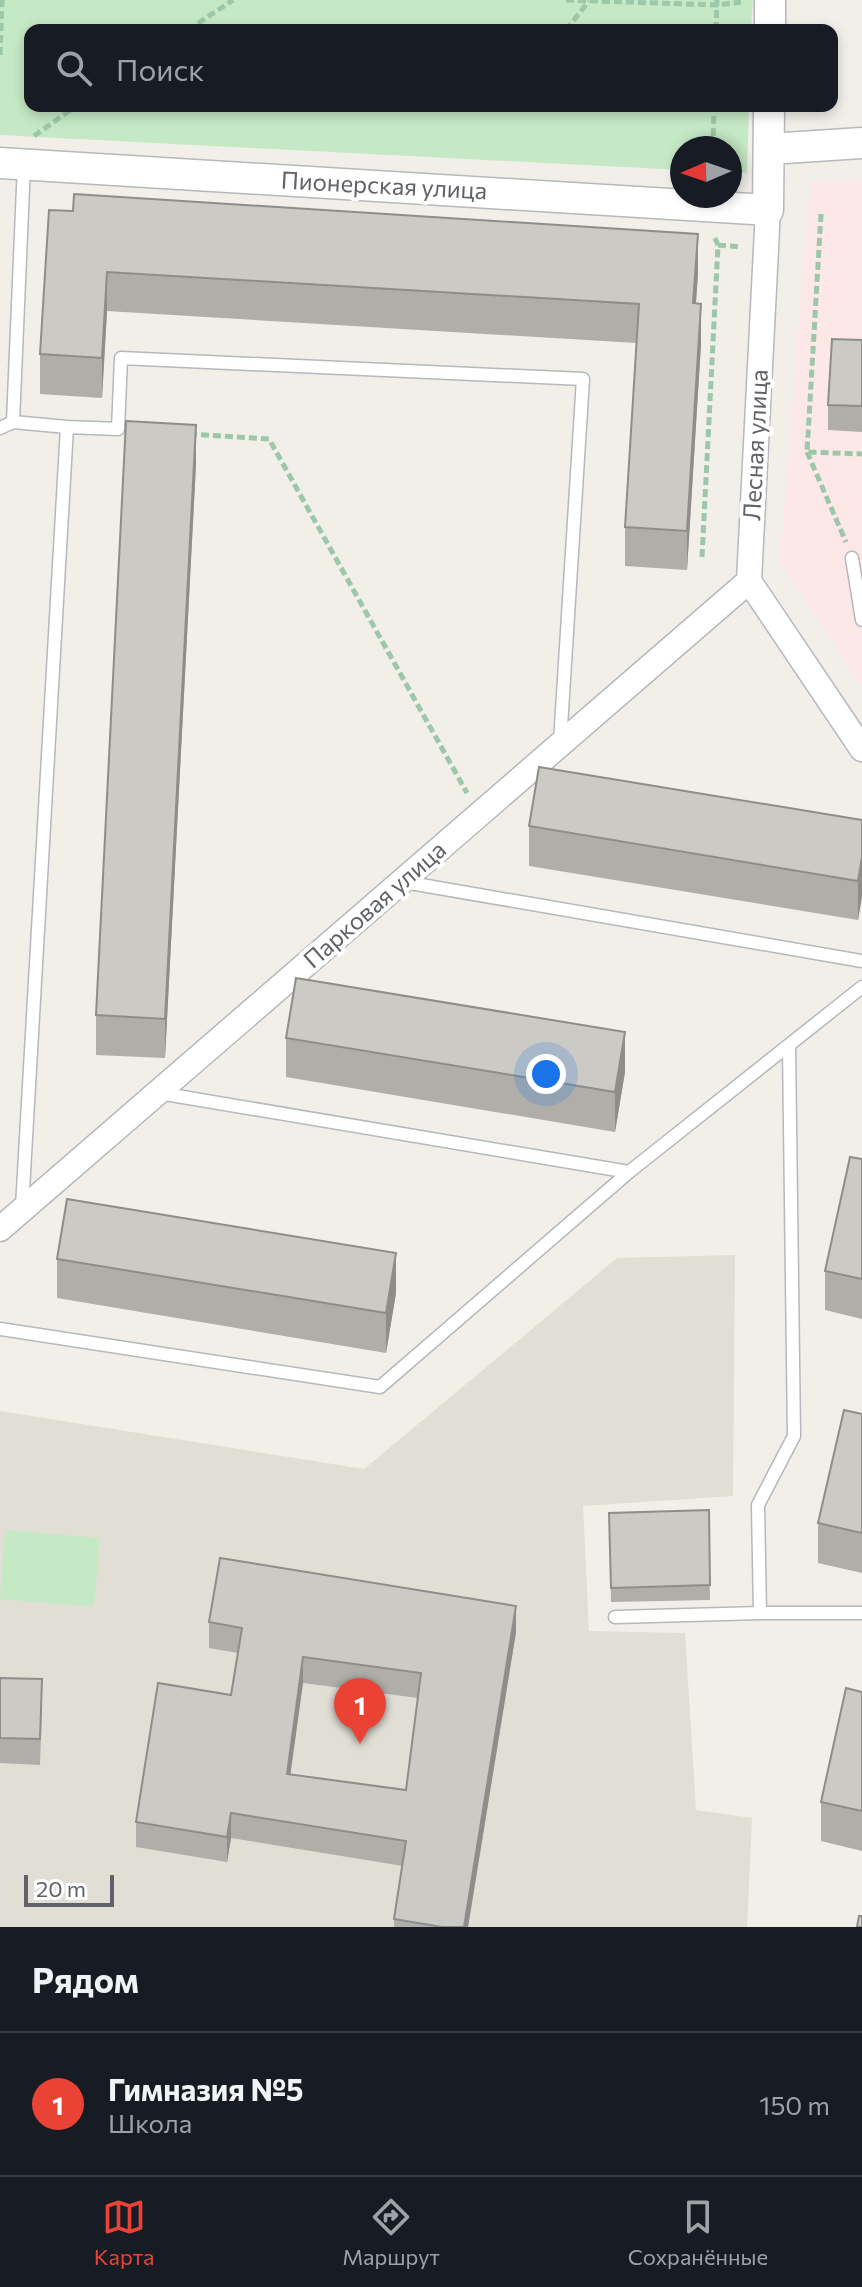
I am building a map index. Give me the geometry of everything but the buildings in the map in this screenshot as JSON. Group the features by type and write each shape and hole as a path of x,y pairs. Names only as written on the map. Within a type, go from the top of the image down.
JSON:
{"street":[{"path":"770,0 770,24"},
{"name":"Лесная улица","path":"749,581 768,210 769,112"},
{"path":"769,149 862,143"},
{"name":"Пионерская улица","path":"12,164 670,204"},
{"name":"Пионерская улица","path":"740,208 768,210"},
{"path":"749,581 862,749"},
{"name":"Парковая улица","path":"0,1229 749,581"}],"lane":[{"path":"12,164 6,425 118,429 121,358 583,379 559,746"},
{"path":"22,1211 67,427"},
{"path":"852,558 862,620"},
{"path":"402,882 862,961"},
{"path":"0,1329 380,1387 629,1172 862,987"},
{"path":"760,1613 758,1505 794,1436 789,1045"},
{"path":"158,1092 629,1172"},
{"path":"615,1617 862,1613"}],"path":[{"path":"0,55 2,0"},
{"path":"197,24 233,0"},
{"path":"566,0 717,2 716,24"},
{"path":"571,24 589,1"},
{"path":"713,136 714,112"},
{"path":"702,557 718,245 709,225 711,208"},
{"path":"821,214 807,452 852,558"},
{"path":"178,433 269,439 480,815"},
{"path":"807,452 862,454"}],"shaded area":[{"path":"862,180 862,687 780,562 810,182"},
{"path":"735,1255 733,1496 583,1506 589,1631 685,1633 696,1810 752,1818 747,1927 0,1927 0,1411 364,1469 617,1258"}],"green space":[{"path":"0,0 753,0 751,24 24,24 24,112 749,112 747,173 742,173 742,136 670,136 670,169 0,135"},
{"path":"5,1530 100,1538 94,1607 0,1599"}],"place":[{"name":"Гимназия №5","path":"360,1744"}]}
